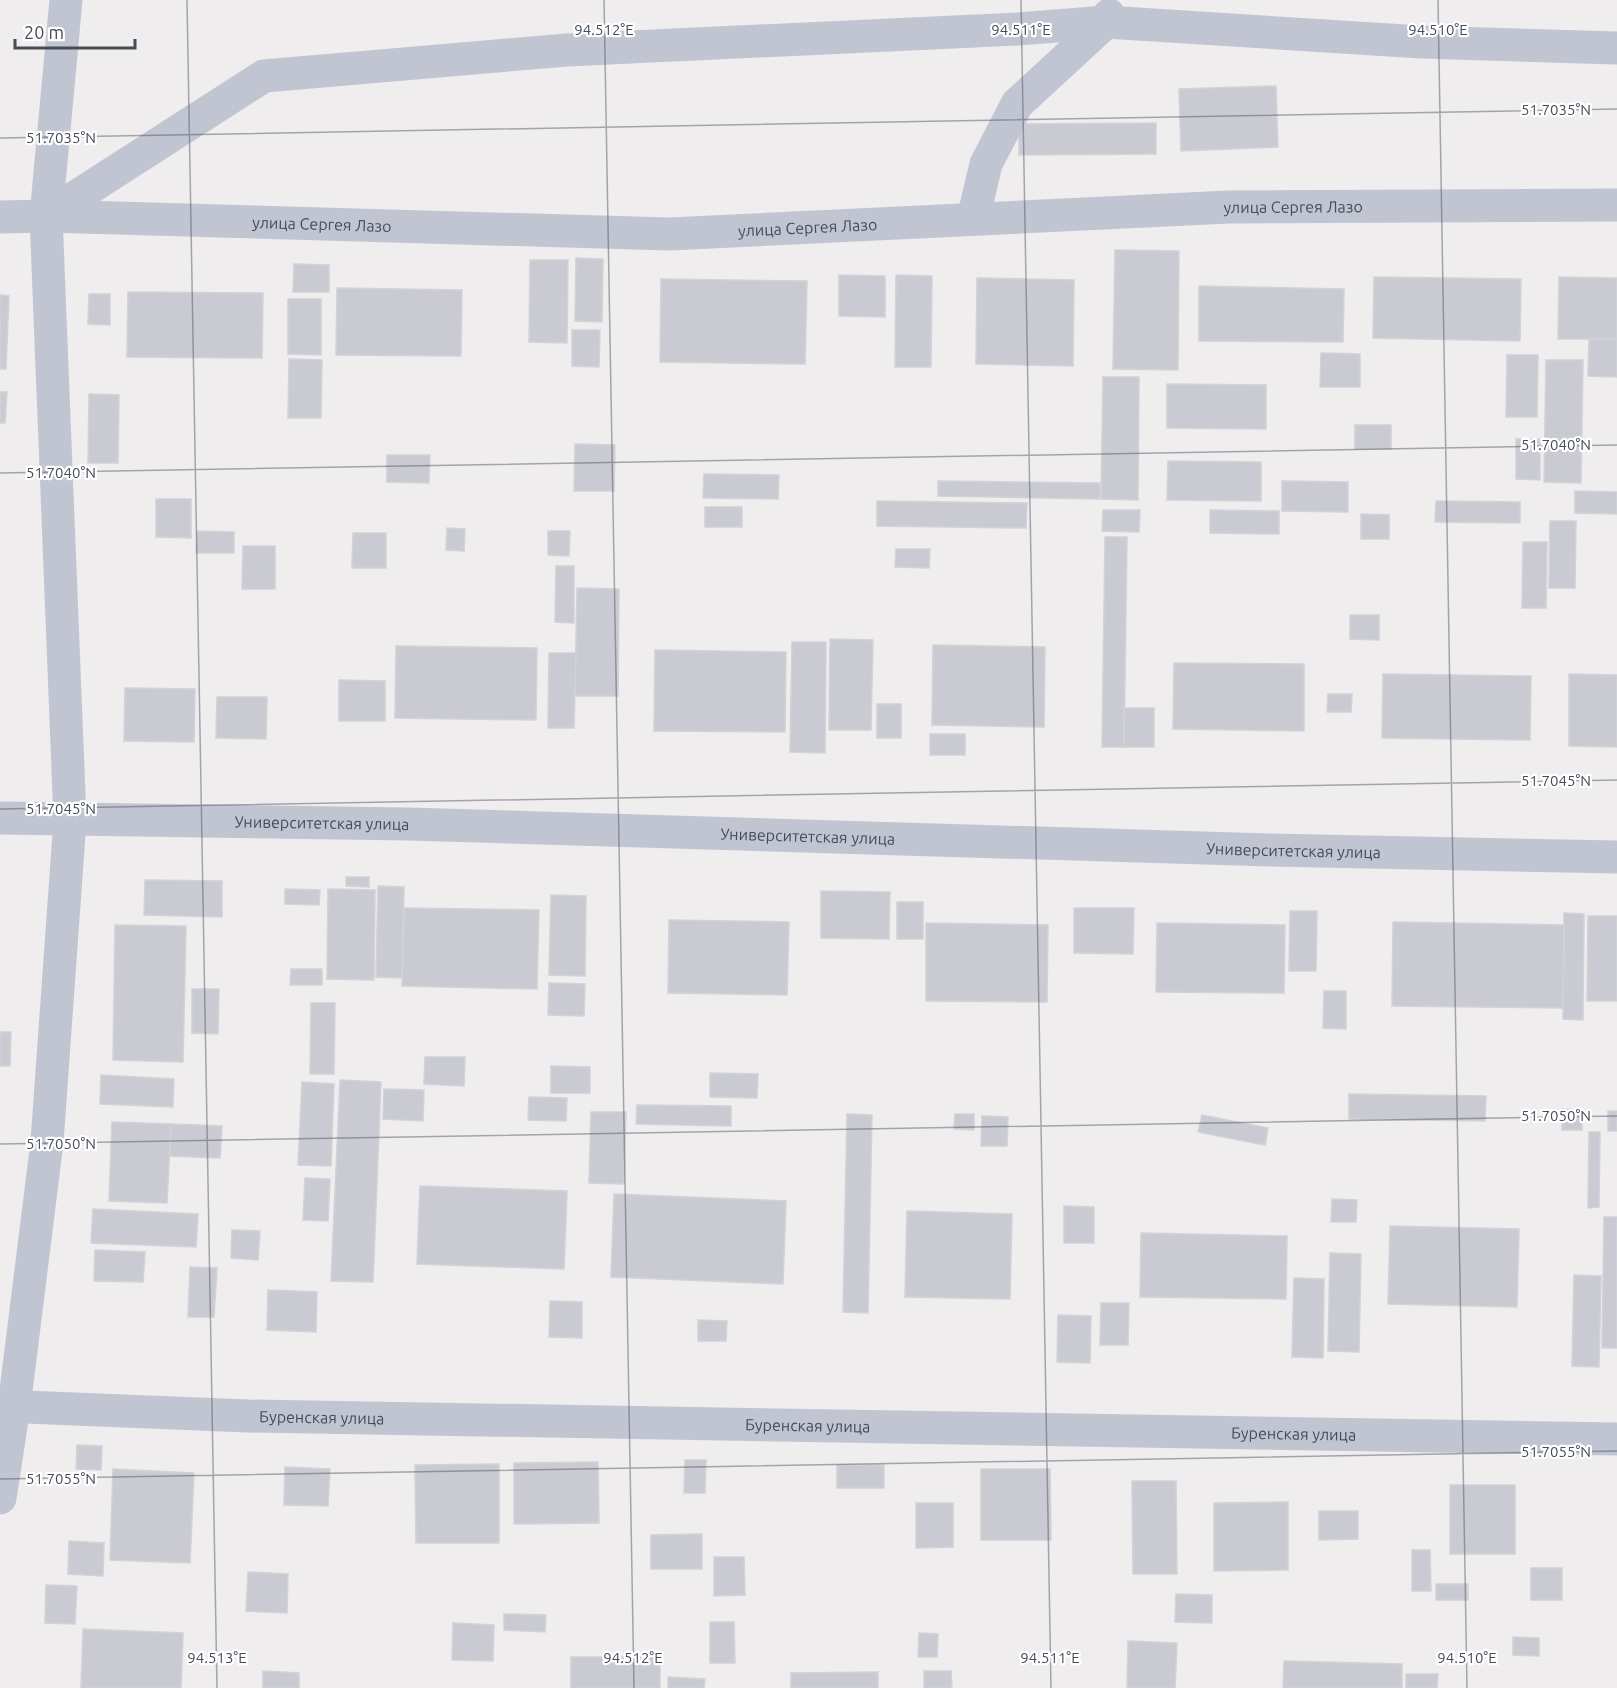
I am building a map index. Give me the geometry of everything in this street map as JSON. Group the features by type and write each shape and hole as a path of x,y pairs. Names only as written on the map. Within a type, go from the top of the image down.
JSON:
{"street":[{"path":"0,1498 7,1407 47,1142 70,820 46,216 66,0"},
{"path":"46,216 264,76 567,50 1018,28 1111,11 1421,42 1617,48"},
{"path":"973,219 986,164 1017,104 1111,11"},
{"name":"улица Сергея Лазо","path":"0,217 46,216 669,234 1228,207 1617,205"},
{"name":"Университетская улица","path":"0,818 408,824 1245,849 1617,857"},
{"name":"Буренская улица","path":"7,1407 248,1416 1617,1439"}],"building":[{"path":"1276,86 1278,147 1181,151 1179,89"},
{"path":"1156,123 1156,154 1019,155 1019,124"},
{"path":"1115,250 1179,251 1178,370 1113,369"},
{"path":"576,258 603,259 602,322 575,321"},
{"path":"530,260 568,260 567,343 529,342"},
{"path":"294,264 329,265 329,292 293,292"},
{"path":"839,275 885,276 885,317 839,316"},
{"path":"896,275 932,276 931,367 895,367"},
{"path":"1374,277 1521,279 1520,341 1373,338"},
{"path":"1559,277 1617,278 1617,339 1558,339"},
{"path":"977,278 1074,280 1073,366 976,364"},
{"path":"661,279 807,281 805,364 660,362"},
{"path":"1199,286 1344,289 1343,342 1199,341"},
{"path":"337,288 462,290 461,356 336,355"},
{"path":"128,292 263,293 262,358 127,357"},
{"path":"89,294 110,294 110,325 88,324"},
{"path":"0,295 9,296 6,369 0,369"},
{"path":"288,299 321,299 321,355 288,354"},
{"path":"572,330 600,330 599,367 572,366"},
{"path":"1589,339 1617,339 1617,377 1588,376"},
{"path":"1321,353 1360,354 1360,387 1320,387"},
{"path":"1507,355 1538,355 1537,417 1506,417"},
{"path":"289,359 322,360 321,418 288,418"},
{"path":"1546,360 1583,360 1581,483 1544,482"},
{"path":"1103,377 1139,377 1138,500 1101,499"},
{"path":"1167,384 1266,385 1266,429 1167,428"},
{"path":"0,392 7,392 5,423 0,423"},
{"path":"89,394 119,395 118,463 88,463"},
{"path":"1355,425 1391,425 1391,449 1355,449"},
{"path":"1516,439 1540,439 1540,480 1516,479"},
{"path":"575,444 615,445 614,491 574,491"},
{"path":"387,455 430,455 429,483 387,482"},
{"path":"1168,461 1261,462 1261,501 1167,500"},
{"path":"704,474 779,475 778,499 703,498"},
{"path":"938,481 1100,483 1100,499 938,496"},
{"path":"1282,481 1348,482 1348,512 1282,511"},
{"path":"1575,491 1617,492 1617,514 1575,513"},
{"path":"156,499 191,499 191,538 156,537"},
{"path":"877,501 1027,503 1026,528 877,526"},
{"path":"1436,501 1520,502 1520,523 1435,522"},
{"path":"705,507 742,507 742,527 705,527"},
{"path":"1103,510 1140,510 1139,532 1102,531"},
{"path":"1210,510 1279,511 1279,534 1210,533"},
{"path":"1361,514 1389,515 1389,539 1361,539"},
{"path":"1550,521 1576,521 1575,588 1549,588"},
{"path":"447,528 465,529 464,551 446,550"},
{"path":"197,531 234,532 234,553 196,553"},
{"path":"548,531 570,531 569,556 548,555"},
{"path":"353,533 386,533 386,568 352,568"},
{"path":"1105,537 1127,537 1124,747 1102,747"},
{"path":"1523,542 1547,542 1546,608 1522,608"},
{"path":"243,546 275,546 275,589 242,589"},
{"path":"896,549 930,549 929,568 895,567"},
{"path":"556,566 574,566 574,623 555,622"},
{"path":"577,588 619,589 618,696 575,696"},
{"path":"1350,615 1379,615 1379,640 1350,639"},
{"path":"830,639 873,640 871,730 829,730"},
{"path":"792,642 826,642 825,753 790,752"},
{"path":"933,645 1045,647 1044,727 932,725"},
{"path":"396,646 537,648 536,720 395,718"},
{"path":"655,650 786,652 785,732 654,731"},
{"path":"549,653 576,653 574,728 548,728"},
{"path":"1174,663 1304,664 1304,731 1173,729"},
{"path":"1383,674 1531,676 1530,740 1382,738"},
{"path":"1569,674 1617,675 1617,747 1569,746"},
{"path":"339,680 385,681 385,721 339,721"},
{"path":"125,688 195,689 194,742 124,741"},
{"path":"1328,694 1352,694 1351,712 1327,712"},
{"path":"217,697 267,697 266,739 216,738"},
{"path":"877,704 901,704 901,738 877,738"},
{"path":"1124,708 1154,708 1154,747 1124,747"},
{"path":"930,734 965,734 965,755 930,755"},
{"path":"346,877 369,877 369,887 346,886"},
{"path":"145,880 222,881 222,917 144,915"},
{"path":"378,886 404,887 402,978 376,977"},
{"path":"285,889 320,890 319,905 285,904"},
{"path":"328,889 375,890 374,980 327,979"},
{"path":"821,891 890,892 889,939 821,938"},
{"path":"551,895 586,896 585,976 549,975"},
{"path":"897,902 923,902 923,939 897,939"},
{"path":"404,908 539,910 537,989 402,986"},
{"path":"1074,908 1134,908 1133,954 1074,953"},
{"path":"1290,911 1317,911 1316,971 1289,971"},
{"path":"1564,913 1584,914 1583,1020 1563,1019"},
{"path":"1588,916 1617,916 1617,1001 1587,1001"},
{"path":"669,920 789,922 787,995 668,993"},
{"path":"1393,922 1564,925 1563,1008 1392,1006"},
{"path":"926,923 1048,925 1047,1002 926,1001"},
{"path":"1157,923 1285,925 1284,993 1156,992"},
{"path":"115,925 186,926 183,1062 113,1060"},
{"path":"291,969 322,969 322,985 290,985"},
{"path":"549,983 585,984 584,1016 548,1015"},
{"path":"192,989 219,989 218,1034 192,1033"},
{"path":"1324,991 1346,991 1346,1029 1323,1028"},
{"path":"311,1003 335,1003 334,1074 310,1074"},
{"path":"0,1032 11,1032 10,1066 0,1066"},
{"path":"425,1057 465,1057 464,1086 424,1084"},
{"path":"551,1066 590,1067 590,1093 551,1093"},
{"path":"710,1073 758,1074 757,1098 710,1097"},
{"path":"101,1075 174,1079 173,1107 100,1104"},
{"path":"340,1080 381,1082 373,1282 331,1281"},
{"path":"302,1082 334,1084 331,1166 298,1165"},
{"path":"384,1089 424,1090 423,1121 383,1119"},
{"path":"1349,1094 1486,1096 1485,1121 1349,1119"},
{"path":"529,1097 567,1098 566,1121 528,1120"},
{"path":"637,1105 731,1106 731,1126 636,1124"},
{"path":"1562,1109 1582,1110 1582,1130 1562,1130"},
{"path":"1608,1111 1617,1111 1617,1131 1608,1131"},
{"path":"591,1112 626,1112 624,1184 589,1183"},
{"path":"847,1114 872,1115 868,1313 843,1312"},
{"path":"955,1114 974,1114 974,1130 954,1129"},
{"path":"1202,1115 1268,1128 1265,1145 1198,1132"},
{"path":"982,1116 1008,1117 1007,1146 981,1146"},
{"path":"112,1122 171,1124 167,1203 109,1201"},
{"path":"171,1124 222,1126 220,1158 170,1156"},
{"path":"1589,1132 1600,1132 1599,1207 1588,1208"},
{"path":"305,1178 330,1179 328,1221 303,1220"},
{"path":"420,1186 567,1191 564,1269 417,1264"},
{"path":"614,1194 786,1201 783,1284 611,1277"},
{"path":"1332,1199 1357,1200 1356,1222 1331,1222"},
{"path":"1064,1206 1094,1207 1094,1243 1064,1243"},
{"path":"93,1209 198,1214 196,1247 91,1243"},
{"path":"907,1211 1012,1214 1010,1299 905,1297"},
{"path":"1604,1217 1617,1217 1617,1348 1602,1348"},
{"path":"1390,1226 1519,1229 1517,1307 1388,1304"},
{"path":"232,1230 260,1231 258,1260 231,1258"},
{"path":"1141,1233 1287,1236 1286,1299 1140,1297"},
{"path":"95,1250 145,1252 143,1282 94,1281"},
{"path":"1330,1253 1361,1254 1359,1352 1328,1351"},
{"path":"190,1267 217,1268 214,1317 188,1317"},
{"path":"1574,1275 1601,1276 1599,1367 1572,1366"},
{"path":"1294,1278 1324,1279 1323,1358 1292,1357"},
{"path":"268,1290 317,1292 316,1332 267,1330"},
{"path":"550,1301 582,1302 582,1338 549,1337"},
{"path":"1101,1303 1129,1303 1128,1345 1100,1345"},
{"path":"1058,1315 1091,1316 1090,1363 1057,1362"},
{"path":"698,1320 727,1321 726,1341 698,1341"},
{"path":"77,1445 102,1446 101,1470 76,1469"},
{"path":"685,1460 706,1460 705,1493 684,1493"},
{"path":"598,1462 599,1523 514,1524 514,1463"},
{"path":"499,1464 499,1543 416,1543 415,1465"},
{"path":"837,1465 884,1465 884,1488 837,1488"},
{"path":"285,1467 330,1469 328,1506 284,1505"},
{"path":"113,1469 194,1473 190,1563 110,1560"},
{"path":"981,1469 1050,1469 1051,1540 981,1540"},
{"path":"1132,1481 1176,1481 1177,1574 1133,1574"},
{"path":"1450,1485 1515,1485 1515,1554 1450,1554"},
{"path":"1288,1502 1288,1570 1214,1571 1214,1503"},
{"path":"916,1503 953,1503 953,1547 916,1548"},
{"path":"1319,1511 1358,1511 1358,1539 1319,1540"},
{"path":"702,1534 702,1569 651,1569 651,1535"},
{"path":"69,1541 104,1543 103,1576 68,1574"},
{"path":"1412,1550 1430,1550 1431,1591 1412,1591"},
{"path":"714,1557 744,1557 745,1595 714,1596"},
{"path":"1531,1568 1562,1568 1562,1600 1531,1600"},
{"path":"248,1572 288,1574 287,1613 246,1611"},
{"path":"1436,1584 1468,1584 1468,1600 1436,1600"},
{"path":"46,1585 77,1586 75,1624 45,1623"},
{"path":"1176,1594 1212,1595 1212,1623 1175,1622"},
{"path":"504,1614 546,1615 545,1632 504,1630"},
{"path":"710,1622 734,1622 735,1663 710,1663"},
{"path":"453,1623 494,1625 493,1661 452,1660"},
{"path":"83,1629 183,1633 181,1688 81,1688"},
{"path":"919,1633 938,1634 937,1657 918,1657"},
{"path":"1513,1637 1539,1638 1539,1656 1513,1655"},
{"path":"1128,1641 1177,1643 1175,1688 1127,1688"},
{"path":"571,1657 660,1657 660,1688 571,1688"},
{"path":"1284,1661 1402,1664 1402,1688 1283,1688"},
{"path":"263,1671 299,1673 299,1688 263,1688"},
{"path":"924,1671 951,1671 952,1688 924,1688"},
{"path":"878,1672 878,1688 791,1688 791,1673"},
{"path":"1406,1674 1438,1674 1437,1688 1406,1688"},
{"path":"668,1677 705,1679 704,1688 668,1688"}]}
